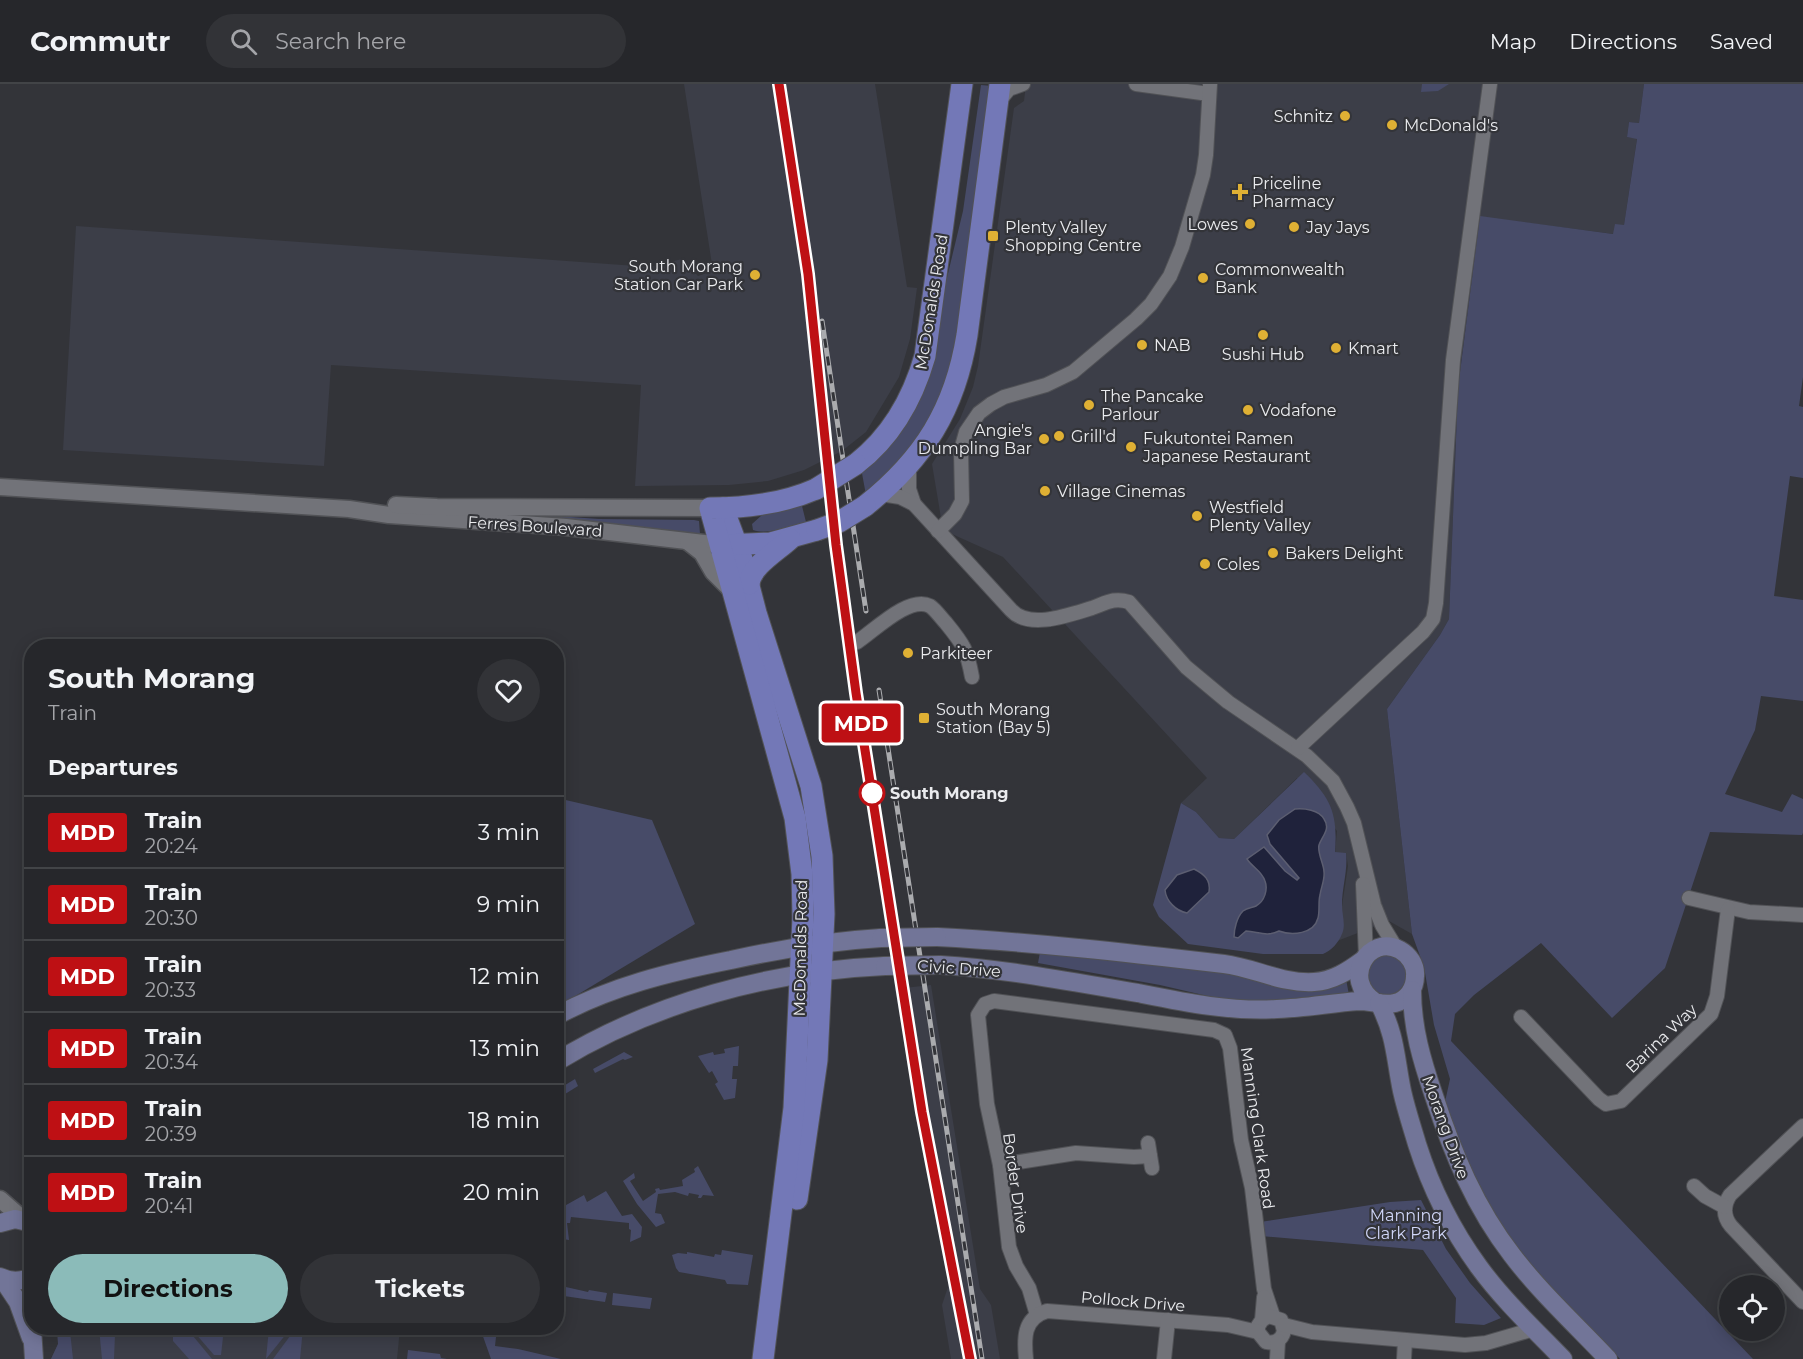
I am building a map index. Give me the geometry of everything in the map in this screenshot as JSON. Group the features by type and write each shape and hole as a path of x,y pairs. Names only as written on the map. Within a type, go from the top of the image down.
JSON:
{"main road":[{"name":"McDonalds Road","path":"763,1359 794,1107 802,946 802,874 795,818 770,720 753,669 741,588 730,545 717,508 776,503 816,489 856,464 878,444 902,412 925,356 962,84"},
{"path":"730,545 770,543 839,522 873,500 909,467 935,430 959,375 967,335 999,94"},
{"path":"741,588 756,568 793,537"},
{"name":"McDonalds Road","path":"741,588 756,613 814,797 823,873 822,971 812,1106 770,1359"},
{"name":"Civic Drive","path":"564,1012 640,980 688,968 802,946 881,938 937,937 996,941 1232,965 1296,982 1317,982 1336,977 1364,959"},
{"path":"1383,947 1396,948 1414,965 1415,978 1412,990 1407,996 1394,1003 1377,1002 1363,991 1360,984 1359,976 1364,959 1371,952 1383,947"},
{"name":"Civic Drive","path":"564,1058 626,1026 676,1006 737,987 800,974 885,966 940,965 1010,971 1182,1001 1256,1009 1292,1009 1351,1002 1377,1002"},
{"name":"Morang Drive","path":"1412,990 1413,1021 1419,1051 1456,1160 1476,1201 1495,1232 1525,1272 1608,1359"},
{"name":"Morang Drive","path":"1377,1002 1394,1040 1402,1092 1418,1146 1439,1200 1458,1236 1479,1268 1563,1359"},
{"path":"0,1223 15,1219 24,1221"},
{"path":"1,1277 11,1281 24,1280"},
{"path":"1,1277 24,1315"},
{"path":"32,1335 34,1359"}],"street":[{"path":"999,94 1023,84"},
{"path":"938,531 955,514 962,501 962,444 969,427 979,413 1004,397 1046,385 1073,372 1136,319 1162,289 1182,248 1203,175 1210,89 1136,84"},
{"path":"1298,748 1424,632 1433,619 1454,360 1490,84"},
{"path":"909,467 909,489 914,504"},
{"name":"Ferres Boulevard","path":"0,487 349,509 389,515 566,527 730,545"},
{"path":"873,500 900,497 914,504 1011,610 1021,618 1041,620 1112,600 1129,602 1186,667 1228,702 1298,748 1324,771 1340,792 1354,823 1363,867 1378,915 1396,948"},
{"name":"Ferres Boulevard","path":"349,509 382,504 437,507 717,508"},
{"path":"687,542 700,550 713,572 741,588"},
{"path":"857,642 908,606 924,604 933,609 964,645 972,677"},
{"path":"1363,867 1364,959"},
{"path":"1689,898 1728,909 1767,915 1803,915"},
{"name":"Barina Way","path":"1521,1017 1599,1099 1606,1104 1621,1101 1710,1014 1717,996 1728,909"},
{"name":"Manning Clark Road","path":"986,1004 1000,1001 1214,1030 1225,1035 1230,1048 1241,1140 1252,1188 1264,1289 1277,1359"},
{"name":"Border Drive","path":"986,1004 979,1012 978,1021 987,1104 1000,1165 1010,1248 1016,1266 1029,1287 1037,1315"},
{"path":"1803,1126 1730,1195 1725,1207 1725,1216 1731,1226 1803,1302"},
{"path":"1000,1165 1076,1153 1134,1158 1150,1156"},
{"path":"1694,1186 1705,1196 1725,1207"},
{"path":"0,1199 24,1219"},
{"name":"Pollock Drive","path":"1037,1315 1057,1311 1465,1345 1486,1343 1534,1329"},
{"path":"1026,1359 1025,1331 1029,1322 1037,1315"},
{"path":"1499,1339 1521,1315"},
{"path":"1164,1359 1168,1320"},
{"name":"Manning Clark Road","path":"1271,1329 1272,1359"},
{"path":"1404,1359 1405,1340"}],"shaded area":[{"path":"684,84 875,84 907,287 917,288 910,339 899,377 866,432 842,451 804,470 768,481 729,485 635,486 641,385 331,365 324,466 63,450 76,226 650,267 682,259 698,276 713,271"},
{"name":"Westfield Plenty Valley","path":"1026,84 1644,84 1639,123 1629,122 1627,137 1637,138 1624,225 1614,234 1480,217 1458,388 1449,619 1387,709 1412,934 1389,921 1337,941 1342,934 1342,906 1348,866 1346,853 1335,853 1337,831 1297,778 1234,839 1219,838 1196,812 1181,803 1207,778 1003,557 943,530 932,464 960,419 973,387 978,366 1014,108 1024,101"},
{"path":"1295,809 1307,809 1319,814 1327,826 1319,845 1324,875 1316,923 1302,932 1279,931 1267,934 1246,931 1238,938 1234,937 1236,923 1241,914 1259,904 1266,891 1264,878 1247,859 1264,847 1285,871 1297,880 1299,878 1270,844 1267,835 1279,820"},
{"path":"1194,869 1206,878 1209,892 1187,913 1172,905 1165,890 1177,875"},
{"path":"931,985 980,1289 991,1305 1000,1359 951,1359 942,1305 948,1279 895,989"},
{"path":"57,1335 399,1335 397,1359 51,1359 58,1344"}],"green space":[{"path":"1422,84 1449,84 1438,91 1421,92"},
{"path":"1644,84 1803,84 1803,377 1799,406 1803,407 1803,478 1790,476 1774,596 1803,600 1803,701 1761,696 1755,730 1725,794 1782,812 1792,794 1803,799 1803,833 1802,835 1710,832 1665,968 1612,1018 1541,943 1474,995 1455,1014 1451,1041 1719,1323 1719,1341 1736,1341 1753,1359 1620,1359 1540,1275 1511,1239 1482,1194 1460,1145 1445,1102 1450,1079 1434,1025 1424,967 1412,934 1387,709 1449,619 1458,388 1480,216 1613,234 1615,224 1624,225 1637,139 1627,137 1629,122 1639,123"},
{"path":"981,85 992,86 960,344 926,433 866,495 861,468 872,458 939,311 963,211"},
{"path":"801,502 806,522 773,531 753,530 752,524 762,515"},
{"path":"515,513 599,519 694,520 699,521 700,534 696,536 500,519"},
{"path":"1304,772 1321,790 1331,808 1335,827 1335,852 1346,853 1342,905 1344,927 1339,940 1323,954 1263,954 1188,944 1159,917 1153,905 1181,803 1196,812 1219,838 1234,839"},
{"path":"564,800 652,820 695,924 564,1003"},
{"path":"1040,952 1346,979 1349,995 1270,1004 1212,997 1160,985 1038,963"},
{"path":"1386,955 1400,961 1406,975 1400,989 1386,995 1372,989 1366,975 1372,961"},
{"path":"739,1046 738,1066 733,1066 732,1079 737,1079 735,1098 724,1100 715,1084 718,1082 712,1071 709,1073 698,1056 713,1052 714,1055 725,1053 724,1049"},
{"path":"624,1052 633,1057 623,1059 595,1073 593,1069"},
{"path":"575,1079 578,1086 564,1095 564,1086"},
{"path":"698,1166 714,1196 703,1195 698,1198 699,1195 689,1193 688,1196 675,1192 658,1194 655,1213 661,1214 665,1223 656,1227 637,1204 623,1181 634,1173 635,1178 630,1181 643,1201 656,1192 655,1189 683,1186 682,1180 695,1172 694,1169"},
{"path":"606,1191 622,1216 632,1214 642,1227 641,1237 630,1242 629,1223 571,1217 570,1223 567,1223 569,1240 564,1239 564,1206 584,1195 587,1202"},
{"name":"Manning Clark Park","path":"1421,1200 1446,1249 1470,1283 1501,1318 1484,1325 1455,1323 1456,1298 1423,1250 1261,1236 1260,1222 1390,1202"},
{"path":"722,1250 753,1255 748,1285 727,1284 725,1280 679,1272 672,1255 687,1254 687,1252 714,1257 715,1254 721,1255"},
{"path":"564,1287 588,1292 589,1290 607,1293 605,1302 564,1296"},
{"path":"613,1293 652,1298 650,1309 612,1305"},
{"path":"57,1335 70,1335 73,1359 51,1359 58,1344"},
{"path":"100,1335 115,1335 114,1359 102,1359"},
{"path":"173,1335 193,1336 212,1359 189,1359 173,1341"},
{"path":"197,1335 223,1335 221,1355 214,1355"},
{"path":"268,1335 285,1335 266,1359"},
{"path":"291,1335 302,1335 300,1359 273,1359"},
{"path":"482,1335 496,1335 495,1346 561,1359 491,1359"},
{"path":"408,1350 440,1354 441,1358 447,1359 407,1359"}],"railway":[{"path":"779,84 815,328 844,615"},
{"path":"822,321 866,611"},
{"path":"879,690 982,1359"},
{"path":"856,693 922,1112 970,1359"}],"train":[{"name":"MDD","path":"779,84 815,330 844,615 922,1112 970,1359"}],"place":[{"name":"Schnitz","path":"1345,116"},
{"name":"McDonald's","path":"1392,125"},
{"name":"Priceline Pharmacy","path":"1240,192"},
{"name":"Lowes","path":"1250,224"},
{"name":"Jay Jays","path":"1294,227"},
{"name":"Plenty Valley Shopping Centre","path":"993,236"},
{"name":"South Morang Station Car Park","path":"755,275"},
{"name":"Commonwealth Bank","path":"1203,278"},
{"name":"Sushi Hub","path":"1263,335"},
{"name":"NAB","path":"1142,345"},
{"name":"Kmart","path":"1336,348"},
{"name":"The Pancake Parlour","path":"1089,405"},
{"name":"Vodafone","path":"1248,410"},
{"name":"Grill'd","path":"1059,436"},
{"name":"Angie's Dumpling Bar","path":"1044,439"},
{"name":"Fukutontei Ramen Japanese Restaurant","path":"1131,447"},
{"name":"Village Cinemas","path":"1045,491"},
{"name":"Westfield Plenty Valley","path":"1197,516"},
{"name":"Bakers Delight","path":"1273,553"},
{"name":"Coles","path":"1205,564"},
{"name":"Parkiteer","path":"908,653"},
{"name":"South Morang Station (Bay 5)","path":"924,718"},
{"name":"South Morang","path":"872,793"}]}
